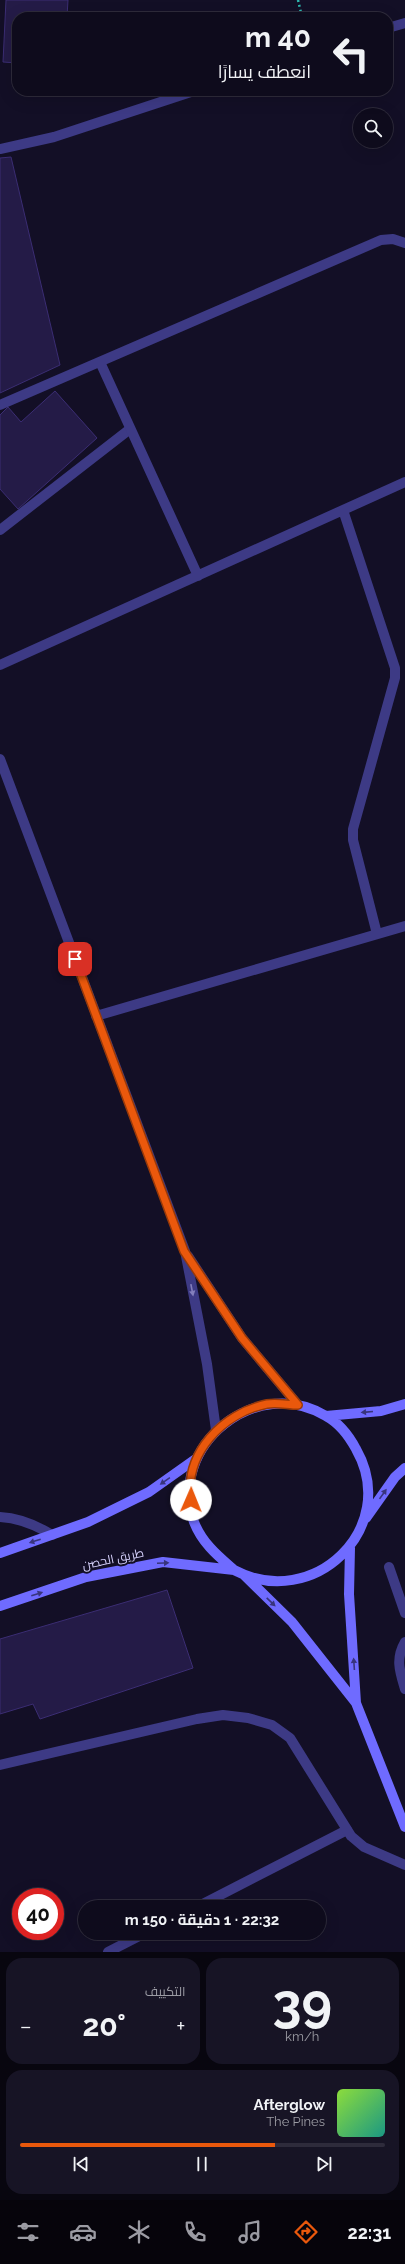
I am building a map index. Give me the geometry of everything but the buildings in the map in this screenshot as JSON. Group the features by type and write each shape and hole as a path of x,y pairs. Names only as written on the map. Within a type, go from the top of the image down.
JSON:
{"street":[{"path":"393,27 405,23"},
{"path":"0,149 54,137 179,96"},
{"path":"0,405 381,240 393,239 405,243"},
{"path":"100,362 198,576"},
{"path":"0,530 130,429"},
{"path":"0,665 405,482"},
{"path":"343,510 395,668 395,678 353,829 353,840 377,934"},
{"path":"0,759 184,1251 206,1364 216,1430"},
{"path":"96,1016 405,926"},
{"path":"184,1251 242,1338 298,1405"},
{"path":"0,1553 88,1522 149,1492 196,1458 216,1430 240,1412 268,1404 298,1405 326,1416 349,1436 364,1462 369,1492 364,1522"},
{"path":"326,1416 381,1411 405,1404"},
{"path":"196,1458 190,1490 194,1522 210,1549 239,1572 292,1622 356,1703 405,1827"},
{"path":"356,1703 349,1594 350,1548 364,1522 395,1477 405,1468"},
{"path":"0,1517 20,1520 37,1526 52,1535"},
{"name":"طريق الحصن","path":"0,1606 86,1577 163,1562 239,1572 272,1582 301,1579 328,1568 350,1548"},
{"path":"389,1567 405,1613"},
{"path":"405,1642 399,1653 398,1665 405,1689"},
{"path":"0,1765 197,1719 223,1715 248,1718 272,1725 290,1738 347,1830 364,1847 405,1865"},
{"path":"210,1900 347,1830"},
{"path":"108,1952 131,1940"}],"path":[{"path":"298,0 301,12"}],"route":[{"path":"75,959 184,1251 242,1338 298,1405 268,1404 240,1412 216,1430 205,1443 196,1458 190,1490 191,1500"}]}
